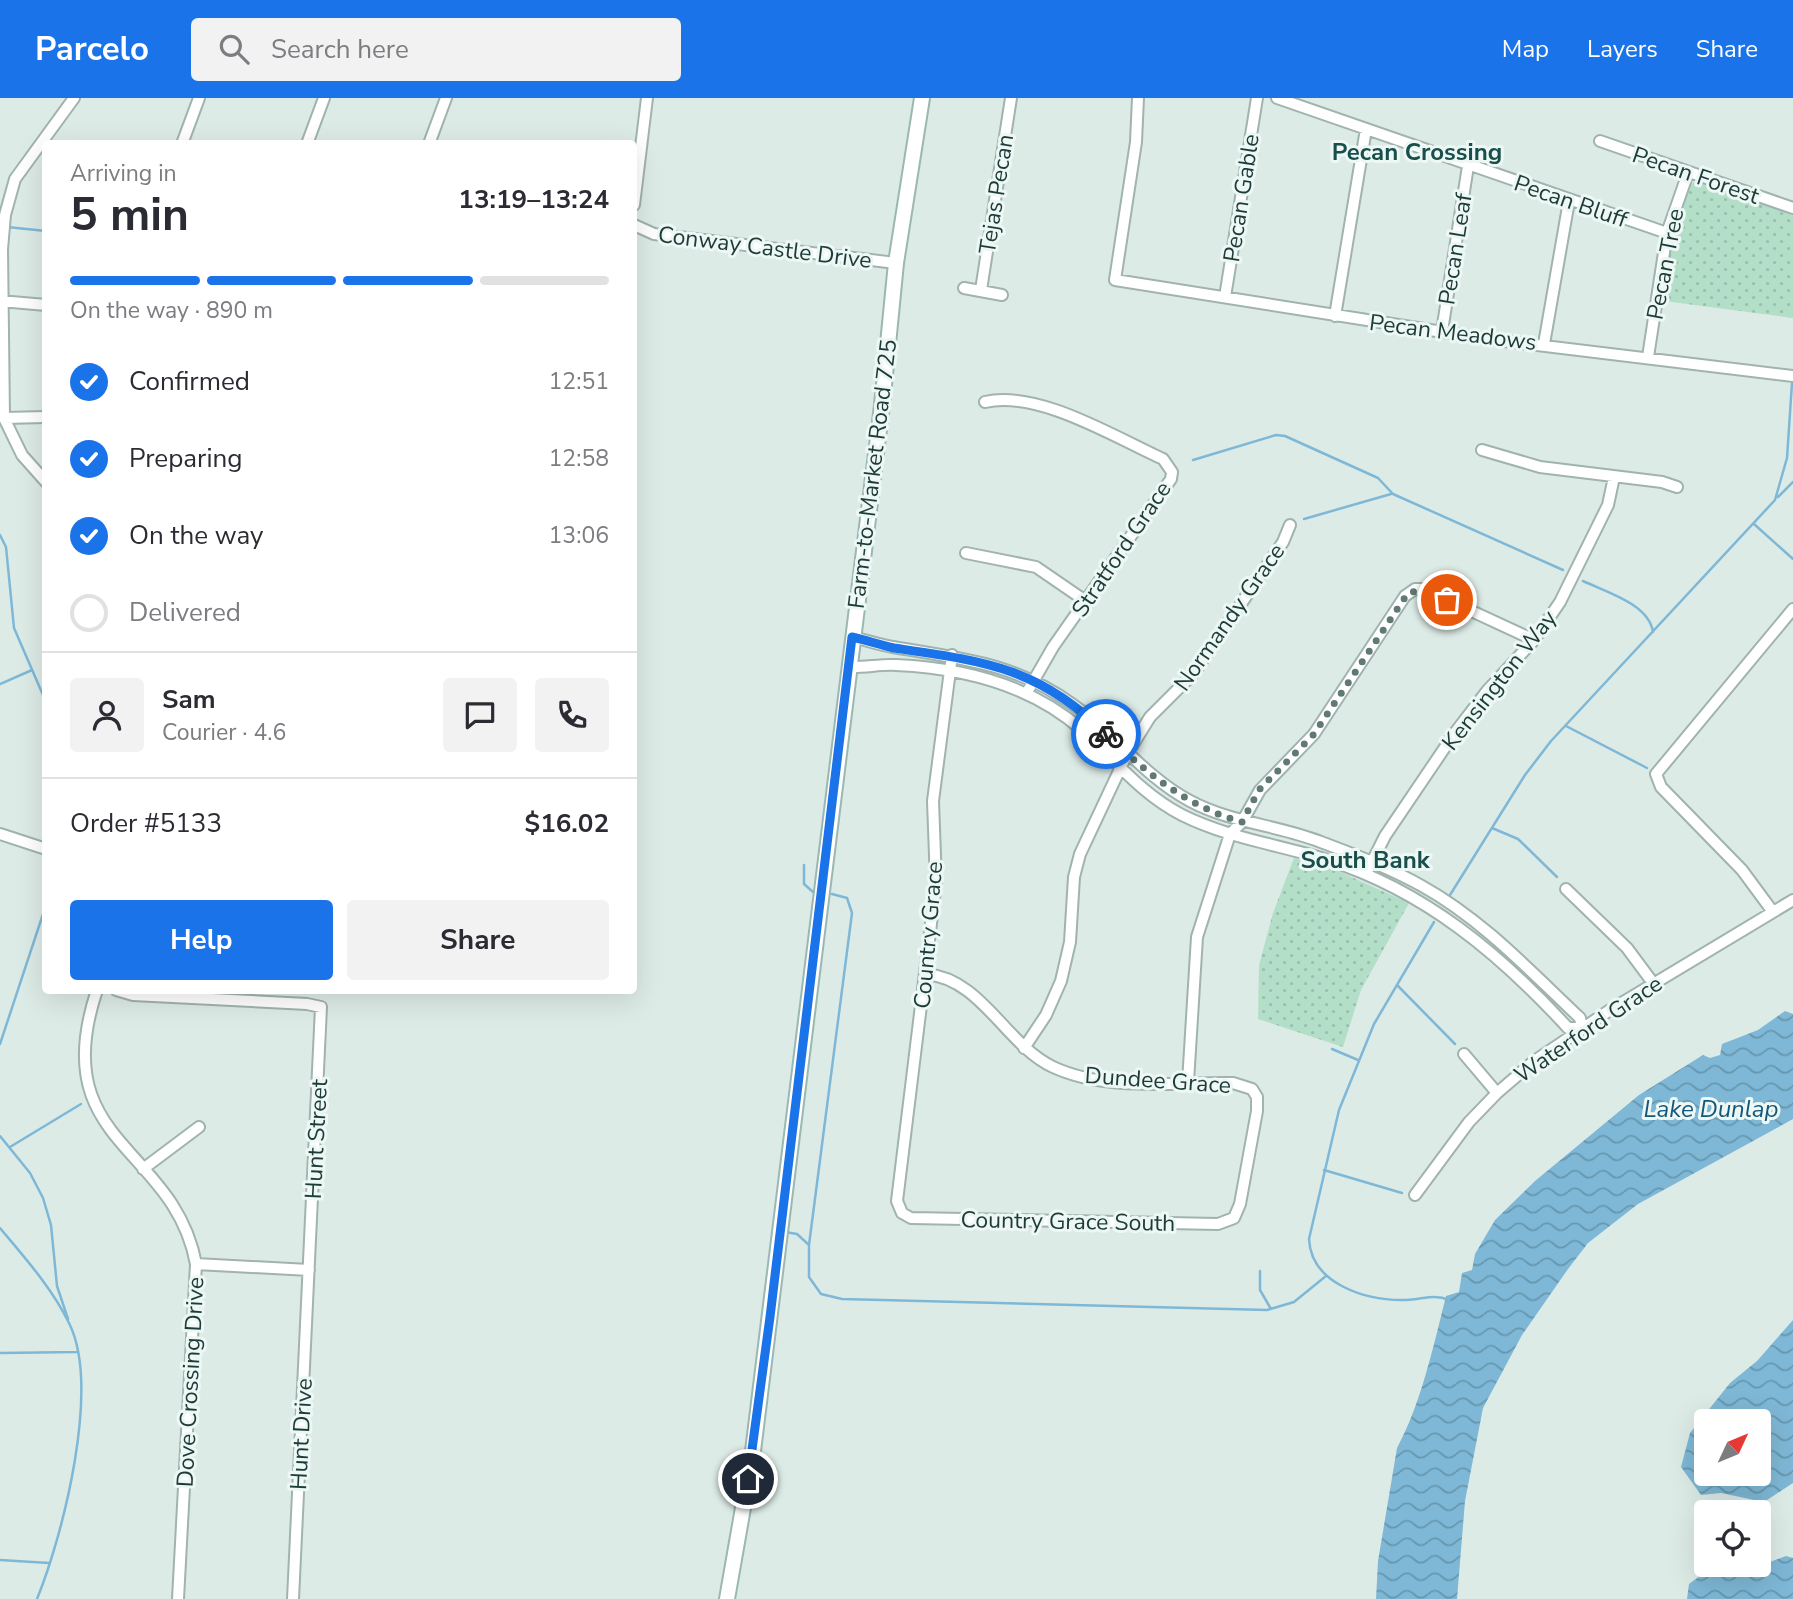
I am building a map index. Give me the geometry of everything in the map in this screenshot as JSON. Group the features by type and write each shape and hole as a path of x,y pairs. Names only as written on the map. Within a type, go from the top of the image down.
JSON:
{"street":[{"path":"43,140 74,98"},
{"path":"183,140 199,98"},
{"path":"308,140 324,98"},
{"path":"430,140 446,98"},
{"path":"637,182 648,98"},
{"name":"Farm-to-Market Road 725","path":"727,1599 756,1424 896,263 922,98"},
{"name":"Tejas Pecan","path":"982,290 1012,98"},
{"name":"Pecan Meadows","path":"1138,98 1136,142 1115,281 1442,331 1793,376"},
{"name":"Pecan Gable","path":"1225,297 1257,98"},
{"name":"Pecan Bluff","path":"1277,98 1667,233"},
{"path":"1335,316 1366,129"},
{"name":"Pecan Forest","path":"1600,141 1793,208"},
{"path":"42,142 15,179 5,215 0,301 4,418 22,456 42,478"},
{"name":"Pecan Leaf","path":"1442,331 1468,166"},
{"name":"Pecan Tree","path":"1648,357 1667,233 1688,173"},
{"path":"1544,344 1569,201"},
{"name":"Conway Castle Drive","path":"637,227 654,234 896,263"},
{"path":"964,288 1002,295"},
{"path":"0,301 42,304"},
{"name":"Stratford Grace","path":"985,402 1012,400 1050,408 1163,459 1171,468 1171,479 1026,694"},
{"path":"4,418 42,416"},
{"path":"1482,450 1540,467 1677,487"},
{"name":"Kensington Way","path":"1366,875 1385,836 1465,718 1534,640 1567,590 1608,505 1614,477"},
{"name":"Normandy Grace","path":"1024,1048 1046,1016 1061,981 1070,942 1073,886 1080,854 1098,811 1121,771 1127,754 1150,718 1194,673 1283,542 1290,525"},
{"path":"966,554 1036,567 1087,602"},
{"path":"1188,1082 1197,937 1230,834 1242,822 1259,790 1307,744 1405,596 1415,589 1424,589 1534,640"},
{"path":"1773,912 1742,870 1661,787 1656,774 1793,609"},
{"path":"848,667 888,665 950,672 993,680 1026,694 1071,721 1121,771 1168,807 1230,834 1284,847 1366,875 1408,894 1457,926 1523,980 1568,1028 1582,1028 1580,1018 1521,960 1480,926 1425,888 1372,862 1316,840 1242,822 1215,813 1180,795 1127,754 1082,711 1033,680 997,665 952,655 890,647 852,637"},
{"path":"888,665 890,647"},
{"name":"Country Grace","path":"902,1213 897,1201 937,872 933,801 952,655"},
{"path":"0,834 42,848"},
{"path":"1566,889 1627,948 1653,983"},
{"name":"Waterford Grace","path":"1415,1195 1446,1151 1497,1093 1582,1028 1793,900"},
{"name":"Dundee Grace","path":"926,974 948,977 961,985 1024,1048 1052,1066 1088,1078 1237,1084 1255,1092 1257,1111 1240,1204 1234,1218"},
{"name":"Dove Crossing Drive","path":"96,994 85,1025 82,1052 87,1086 105,1123 143,1169 187,1233 196,1264 178,1599"},
{"name":"Hunt Street","path":"135,994 321,1007 309,1270"},
{"path":"1464,1054 1497,1093"},
{"path":"143,1169 198,1127"},
{"name":"Country Grace South","path":"902,1213 915,1218 1218,1224 1234,1218"},
{"path":"196,1264 309,1270"},
{"name":"Hunt Drive","path":"293,1599 309,1270"}],"green space":[{"path":"1697,180 1793,214 1793,318 1664,301 1677,216 1689,187"},
{"path":"1294,858 1338,871 1409,903 1361,990 1343,1047 1258,1019 1259,965 1273,913"}],"water":[{"name":"Lake Dunlap","path":"1785,1011 1793,1014 1793,1119 1638,1204 1588,1243 1522,1335 1483,1408 1465,1501 1457,1599 1376,1599 1378,1561 1397,1448 1420,1393 1446,1296 1459,1292 1462,1273 1472,1270 1475,1254 1495,1220 1535,1181 1639,1095 1703,1055 1710,1058 1720,1055 1722,1044 1758,1030"},
{"path":"1793,1320 1793,1483 1767,1500 1721,1493 1701,1495 1695,1486 1771,1486 1771,1409 1709,1409 1730,1383 1757,1361"},
{"path":"1694,1428 1694,1485 1681,1467 1690,1433"},
{"path":"1786,1556 1793,1558 1793,1599 1687,1599 1689,1584 1699,1577 1771,1577 1771,1561"}],"waterway":[{"path":"7,227 42,231"},
{"path":"1450,895 1525,775 1551,741 1775,500 1787,458 1792,383"},
{"path":"1193,460 1276,435 1285,436 1378,478 1393,494 1563,570"},
{"path":"1778,497 1793,482"},
{"path":"1304,519 1391,494"},
{"path":"1754,524 1793,559"},
{"path":"0,535 6,547 14,628 42,693"},
{"path":"1583,581 1635,606 1650,622 1653,632"},
{"path":"0,684 32,670"},
{"path":"1566,726 1647,768"},
{"path":"1492,828 1518,839 1557,877"},
{"path":"804,865 804,884 813,892"},
{"path":"832,894 847,898 852,913 809,1245 809,1277 821,1294 842,1299 1267,1310 1294,1302 1326,1276"},
{"path":"0,1044 42,917"},
{"path":"1434,922 1374,1024 1339,1110 1309,1239 1312,1255 1319,1268 1343,1287 1390,1300 1433,1297 1449,1300"},
{"path":"1397,985 1455,1044"},
{"path":"1332,1049 1358,1060"},
{"path":"10,1147 81,1104"},
{"path":"0,1136 30,1173 43,1198 51,1225 57,1286 68,1319"},
{"path":"1324,1170 1402,1193"},
{"path":"0,1228 55,1298 69,1323 78,1351 80,1422 75,1461 57,1538 37,1599"},
{"path":"785,1232 797,1234 809,1245"},
{"path":"1260,1271 1260,1290 1271,1309"},
{"path":"0,1353 77,1352"},
{"path":"0,1560 49,1563"}],"way so far":[{"path":"1106,734 1157,780 1180,795 1215,813 1242,822 1259,790 1300,752 1314,734 1408,593 1415,589 1424,589 1447,600"}],"district":[{"name":"Pecan Crossing","path":"1417,152"},
{"name":"South Bank","path":"1365,860"}],"route":[{"path":"748,1479 852,637 890,647 968,658 1008,669 1033,680 1071,703 1106,734"}]}
